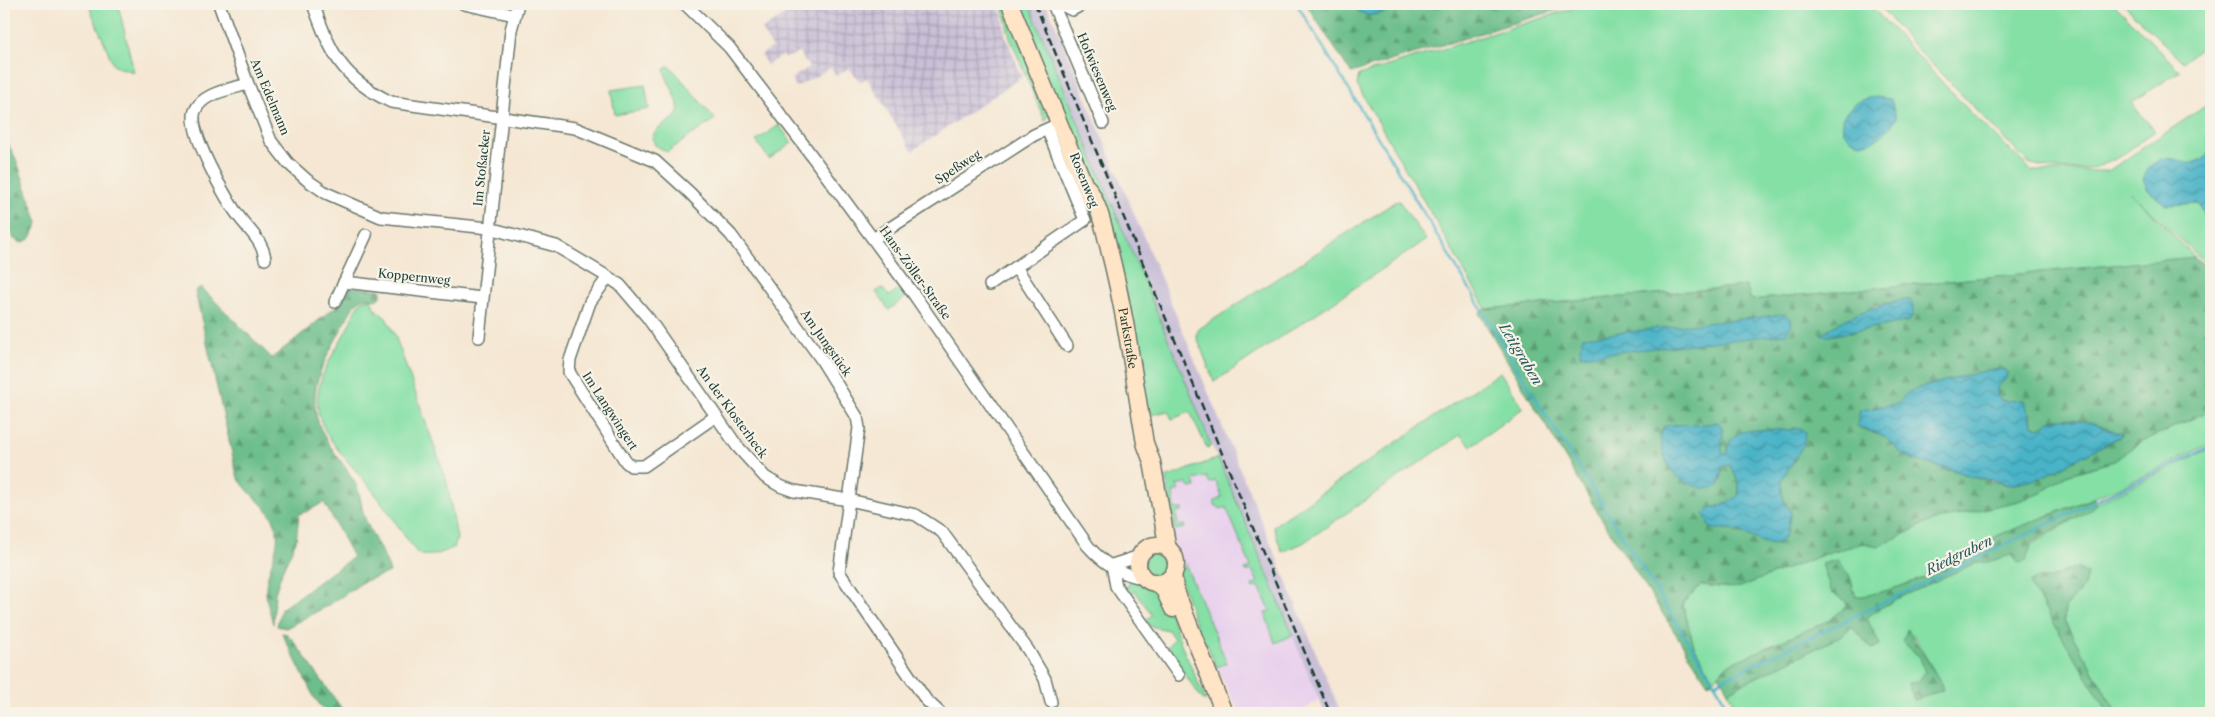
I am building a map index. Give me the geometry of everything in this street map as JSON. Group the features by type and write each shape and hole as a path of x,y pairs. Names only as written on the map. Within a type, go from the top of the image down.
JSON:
{"main road":[{"name":"Parkstraße","path":"1010,4 1054,126 1100,211 1122,303 1145,443 1145,464 1154,524 1145,551"},
{"name":"Parkstraße","path":"1145,443 1152,462 1168,548"},
{"path":"1218,713 1187,647 1170,600 1139,570 1145,551 1161,545 1168,548 1175,561 1173,574 1175,589 1224,713"},
{"path":"1150,580 1165,580 1173,574"}],"street":[{"name":"Am Edelmann","path":"219,4 271,141 288,163 326,194 390,219 489,228"},
{"name":"Am Jungstück","path":"314,4 327,42 338,61 350,76 369,92 391,102 502,116 575,128 655,161 731,235 821,359 858,417 849,500 838,565 842,579 926,700 940,713"},
{"path":"464,4 514,15"},
{"name":"Im Stoßacker","path":"478,337 514,15 518,4"},
{"name":"Hans-Zöller-Straße","path":"685,4 748,70 874,239 1088,546 1100,558 1128,575 1150,580"},
{"path":"1059,4 1072,10 1077,9 1082,4"},
{"name":"Hofwiesenweg","path":"1059,4 1103,123"},
{"path":"248,84 213,95 200,103 194,112 195,128 201,149 230,203 256,237 265,259"},
{"name":"Speßweg","path":"874,239 1054,126"},
{"name":"Rosenweg","path":"990,285 1086,220 1054,126"},
{"name":"An der Klosterheck","path":"489,228 556,246 620,285 648,318 744,455 765,477 780,486 794,491 916,514 942,532 1028,650 1045,679 1051,702"},
{"path":"336,302 366,235"},
{"path":"1016,267 1067,346"},
{"name":"Im Langwingert","path":"608,277 590,302 570,360 569,372 626,462 631,466 644,466 716,416"},
{"name":"Koppernweg","path":"344,282 482,298"},
{"path":"1145,551 1112,565 1116,586 1179,676"}],"shaded area":[{"path":"802,4 997,4 1002,15 1005,35 1022,77 912,151 867,78 860,82 849,68 836,76 831,68 796,87 791,79 809,67 799,53 785,58 783,55 767,65 761,55 772,47 761,30"},
{"path":"1029,4 1046,4 1060,35 1341,713 1325,713 1138,271"},
{"path":"1218,458 1319,699 1300,713 1240,713 1216,667 1179,571 1159,474 1165,472 1166,478"}],"green space":[{"path":"88,4 118,4 134,72 114,66"},
{"path":"1002,4 1005,4 1049,115 1045,121 1010,38"},
{"path":"1017,4 1029,4 1197,409 1211,446 1207,448 1190,412 1172,419 1168,411 1146,416 1127,300"},
{"path":"1306,4 1346,4 1368,16 1385,12 1395,4 1576,4 1351,73"},
{"path":"1587,4 1869,4 1973,115 2032,171 2108,171 2210,103 2211,127 2208,133 2210,148 2206,157 2193,164 2170,158 2148,190 2166,205 2198,203 2206,216 2208,224 2211,268 2131,193 2195,257 1751,300 1746,286 1486,309 1357,85 1359,75"},
{"path":"1878,4 2114,4 2180,71 2131,103 2155,131 2121,156 2100,166 2069,170 2028,163 1913,45"},
{"path":"2123,4 2211,4 2211,41 2183,62"},
{"path":"667,66 671,67 715,119 667,152 655,145 652,138 656,131 678,113 677,101 664,70"},
{"path":"645,85 649,109 615,115 611,90"},
{"path":"779,125 792,143 769,159 756,141"},
{"path":"6,140 16,159 38,223 31,238 22,243 14,239 4,214 4,141"},
{"path":"1399,201 1426,240 1214,382 1196,335 1199,329"},
{"path":"2195,257 2211,272 2211,410 2141,442 2114,461 2066,475 2041,493 2018,501 1931,521 1879,546 1864,543 1830,552 1740,587 1725,588 1701,585 1688,597 1683,605 1694,646 1714,680 1708,684 1598,513 1479,313 1486,309 1746,286 1751,300","holes":["1910,300 1913,315 1909,321 1829,336 1822,334 1875,305","1992,369 2005,370 2007,373 2006,378 1997,388 1997,396 2007,403 2030,413 2033,425 2038,428 2069,418 2110,429 2123,435 2038,479 2009,485 1971,477 1960,472 1914,460 1900,452 1885,437 1860,428 1873,407 1898,404 1915,389","1717,422 1723,430 1721,451 1724,455 1728,453 1731,439 1736,435 1769,429 1785,431 1799,428 1795,460 1786,470 1781,481 1783,499 1790,508 1790,519 1786,534 1775,544 1762,542 1737,531 1723,529 1705,513 1738,496 1739,484 1731,466 1723,465 1721,481 1706,489 1686,483 1669,468 1660,433 1664,426"]},
{"path":"201,287 272,358 339,304 345,289 350,287 381,290 381,297 375,300 364,298 350,312 319,376 316,386 315,409 323,433 357,487 364,516 390,572 363,582 329,605 286,628 277,626 281,609 353,557 324,502 299,514 296,541 283,569 275,593 273,624 267,600 266,586 277,544 277,530 275,522 265,508 246,489 237,475 195,291"},
{"path":"882,288 889,296 900,288 906,297 889,310 876,292"},
{"path":"371,299 375,309 386,318 395,335 447,482 457,539 454,547 436,554 418,554 376,495 328,436 319,415 318,392 325,369 358,307 362,301"},
{"path":"1500,372 1523,408 1471,446 1460,435 1303,543 1282,552 1273,526"},
{"path":"2211,410 2211,443 2118,488 1999,535 1977,554 1931,575 1879,594 1856,597 1850,577 1822,564 1832,593 1845,600 1847,606 1830,620 1727,665 1714,680 1694,646 1683,605 1688,597 1701,585 1725,588 1740,587 1830,552 1864,543 1879,546 1931,521 2018,501 2041,493 2066,475 2114,461 2141,442"},
{"path":"2211,448 2211,710 2205,713 2117,713 2064,621 2065,608 2084,586 2087,574 2066,570 2053,578 2037,578 2030,583 2109,713 1737,713 1728,691 1837,638 1852,627 1872,649 1880,645 1866,617 1896,599 1975,563 2004,557 2019,550 2048,535 2088,511 2096,504","holes":["1913,635 1940,681 1943,690 1915,700 1908,683 1918,682 1925,672 1920,657 1903,642"]},
{"path":"1218,458 1293,635 1275,643 1265,613 1270,611 1259,586 1253,588 1252,585 1258,582 1252,570 1246,572 1245,570 1251,567 1226,507 1221,509 1215,505 1215,501 1222,497 1216,481 1209,483 1207,477 1194,480 1196,487 1190,488 1186,483 1177,485 1179,491 1173,492 1175,509 1182,509 1182,512 1176,513 1178,526 1184,525 1185,528 1175,530 1166,478"},
{"path":"2094,498 2096,504 2088,511 2032,542 2026,561 2017,563 2011,555 1987,562 1975,563 1896,599 1866,617 1880,645 1872,649 1852,627 1837,638 1728,691 1719,675 1727,665 1830,620 1847,606 1845,600 1832,593 1822,564 1837,560 1850,577 1856,597 1872,594 1902,586 1933,574 1977,554 1979,546 1999,535"},
{"path":"1156,552 1161,553 1167,559 1167,569 1161,575 1156,576 1151,575 1145,569 1144,564 1145,559 1151,553"},
{"path":"1187,564 1186,566 1227,663 1216,667 1206,642 1203,643 1215,683 1178,572"},
{"path":"2077,568 2087,574 2084,586 2065,608 2064,621 2117,713 2109,713 2029,583 2037,578 2054,577"},
{"path":"1130,579 1152,586 1166,601 1183,649 1206,700 1203,700 1166,648 1174,639 1168,630 1150,626 1145,620 1152,615 1135,591 1128,595 1126,592"},
{"path":"1907,629 1940,681 1943,690 1914,700 1908,683 1918,682 1925,672 1920,657 1903,642"},
{"path":"282,633 287,634 292,639 345,713 326,713 314,697"}],"water":[{"path":"1346,4 1395,4 1385,12 1368,16"},
{"path":"1876,97 1891,99 1896,118 1879,138 1864,143 1857,142 1843,131 1842,119 1856,103"},
{"path":"2210,126 2211,237 2203,211 2198,203 2166,205 2148,190 2143,179 2149,167 2162,158 2193,162 2204,158 2209,152 2208,133"},
{"path":"1902,300 1910,300 1913,306 1913,313 1909,321 1829,336 1821,334 1860,313"},
{"path":"1785,314 1791,319 1792,324 1786,334 1580,356 1582,337"},
{"path":"1992,369 2005,370 2007,373 2006,378 1997,388 1997,396 2002,401 2024,400 2033,425 2038,428 2045,426 2051,421 2070,419 2094,424 2123,435 2038,479 2009,485 1994,480 1971,477 1960,472 1914,460 1900,452 1885,437 1857,426 1860,410 1898,404 1907,393 1915,389"},
{"path":"1717,422 1723,429 1722,451 1724,455 1728,453 1730,442 1735,435 1744,432 1799,428 1805,432 1804,444 1781,481 1783,499 1791,513 1786,534 1780,542 1767,543 1736,530 1709,527 1704,513 1735,498 1739,494 1739,484 1731,466 1723,465 1719,486 1713,488 1693,486 1686,483 1675,475 1669,467 1660,437 1664,426"}],"waterway":[{"name":"Leitgraben","path":"1297,4 1544,412 1719,690 1729,713"},
{"name":"Riedgraben","path":"1715,683 2211,446"}],"railway":[{"path":"1035,4 1330,713"}]}
